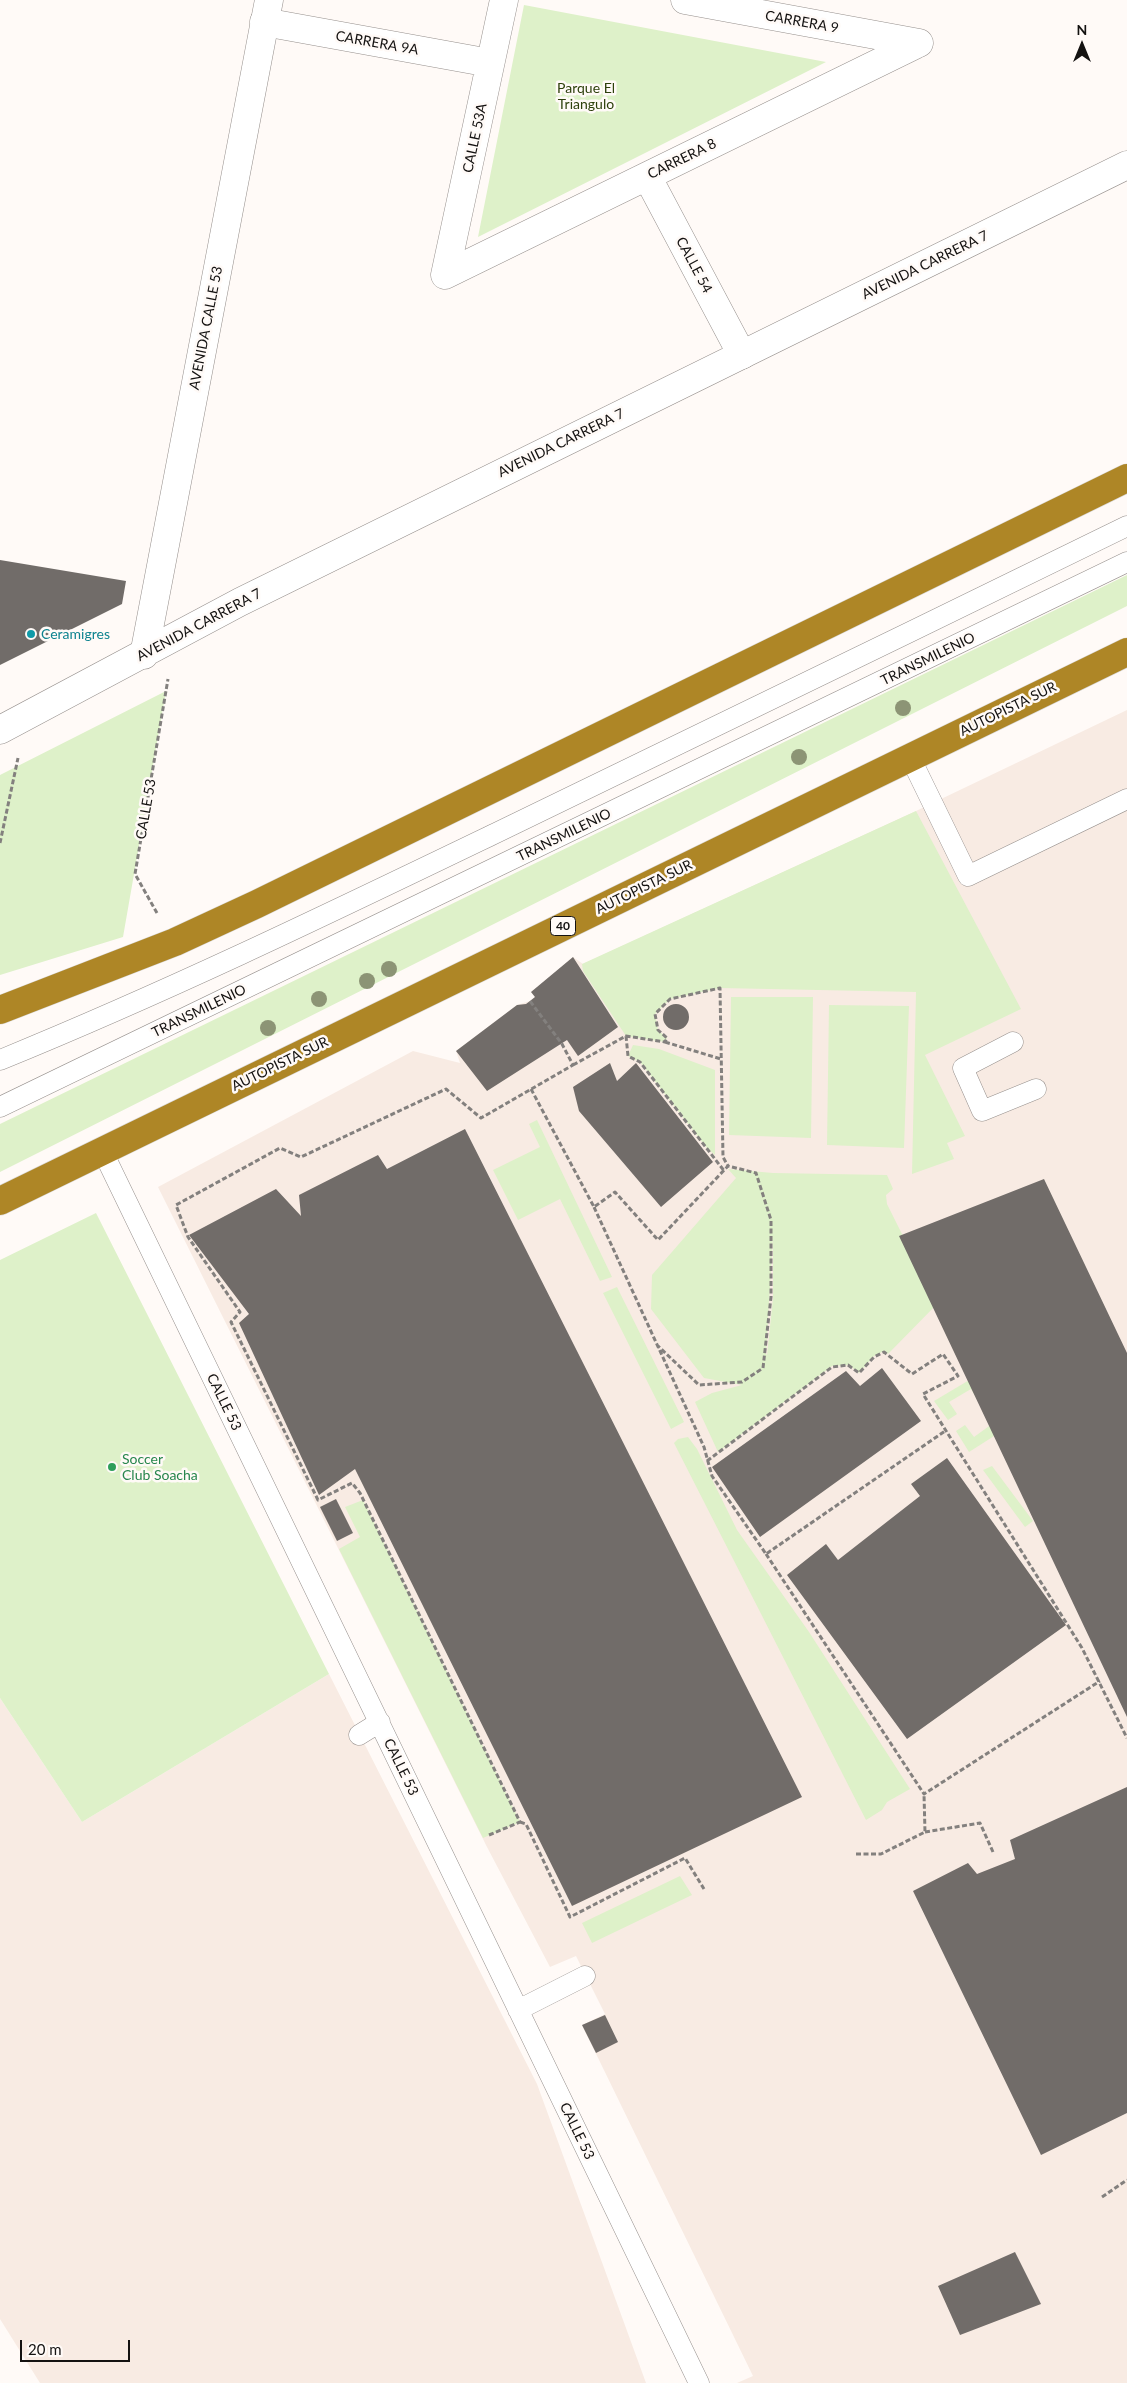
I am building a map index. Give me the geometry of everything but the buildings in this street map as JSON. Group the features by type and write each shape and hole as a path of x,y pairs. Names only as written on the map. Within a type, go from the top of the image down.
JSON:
{"highway":[{"path":"0,1010 175,942 1127,478"},
{"name":"AUTOPISTA SUR","path":"0,1201 1127,652"}],"street":[{"name":"CALLE 53A","path":"445,275 504,0"},
{"name":"CARRERA 9","path":"685,0 919,43"},
{"name":"CARRERA 9A","path":"266,11 490,62"},
{"name":"AVENIDA CALLE 53","path":"144,655 266,11"},
{"name":"CARRERA 8","path":"445,275 919,43"},
{"name":"AVENIDA CARRERA 7","path":"0,730 144,655 240,602 1127,165"},
{"name":"CALLE 54","path":"647,176 742,355"}],"lane":[{"path":"0,1060 102,1018 235,957 694,738 1127,526"},
{"name":"TRANSMILENIO","path":"0,1107 1127,562"},
{"path":"910,757 968,876 1127,799"},
{"path":"1013,1042 963,1068 982,1111 1036,1089"},
{"name":"CALLE 53","path":"102,1150 699,2383"},
{"path":"359,1735 380,1722"},
{"path":"518,2010 586,1976"}],"path":[{"name":"CALLE 53","path":"168,674 134,874 175,942"},
{"path":"0,844 19,751"},
{"path":"657,1345 699,1385 742,1382 764,1368 771,1297 771,1220 756,1173 728,1166 723,1157 720,988 670,999 655,1014 658,1030 667,1038 665,1042"},
{"path":"530,1001 562,1044 573,1065"},
{"path":"626,1036 628,1056 640,1062 725,1172"},
{"path":"520,1822 360,1494 352,1482 318,1500 231,1322 240,1312 188,1237 176,1205 280,1148 302,1157 446,1089 481,1118 626,1036 665,1042 721,1059"},
{"path":"531,1089 594,1207 704,1447 712,1476 766,1554 924,1794 925,1832"},
{"path":"594,1207 615,1192 658,1240 725,1172 728,1166"},
{"path":"707,1461 832,1366 848,1365 859,1373 874,1357 884,1352 912,1374 943,1354 958,1376 923,1394 945,1432 1082,1648 1100,1680 1127,1738"},
{"path":"766,1554 945,1432"},
{"path":"924,1794 1100,1680"},
{"path":"489,1835 520,1822 526,1824 570,1917 686,1858 704,1889"},
{"path":"856,1854 881,1854 925,1832 980,1823 993,1852"},
{"path":"1102,2197 1127,2180"}],"shaded area":[{"path":"1127,710 1127,2383 737,2383 753,2376 582,2025 605,2014 576,1956 550,1967 487,1847 158,1187 413,1051 460,1063 456,1051 517,1005 530,1001 535,997 531,992 573,957 583,964 916,811"},
{"path":"329,1674 537,2084 646,2383 40,2383 0,2319 0,1698 82,1822"}],"green space":[{"name":"Parque El Triangulo","path":"524,5 826,62 478,237"},
{"path":"1127,575 1127,606 0,1172 0,1124"},
{"path":"166,691 123,937 0,975 0,775"},
{"path":"916,811 1021,1009 925,1055 965,1136 947,1143 954,1159 912,1174 916,992 720,988 670,999 655,1014 658,1030 667,1038 665,1042 626,1036 583,971 582,964"},
{"path":"731,997 813,997 811,1138 729,1135"},
{"path":"829,1005 909,1006 904,1148 827,1145"},
{"path":"633,1045 659,1049 715,1070 715,1155 706,1147 640,1062 628,1056"},
{"path":"537,1120 612,1277 600,1281 560,1199 518,1220 493,1170 540,1147 529,1124"},
{"path":"728,1169 773,1173 887,1175 893,1189 886,1195 887,1204 937,1304 888,1354 884,1351 874,1356 859,1373 849,1365 832,1366 718,1452 695,1402 712,1393 742,1385 704,1378 651,1309 652,1275 736,1178","holes":["773,1237 773,1298 767,1355"]},
{"name":"Soccer Club Soacha","path":"96,1213 329,1674 82,1822 0,1698 0,1260"},
{"path":"617,1287 684,1422 671,1429 603,1293"},
{"path":"971,1379 1002,1431 969,1452 956,1431 965,1425 974,1437 992,1424 971,1389 949,1402 957,1414 948,1420 934,1401"},
{"path":"688,1437 697,1449 737,1530 809,1632 910,1789 887,1802 882,1810 866,1820 674,1443 678,1439"},
{"path":"992,1466 1033,1521 1025,1527 983,1470"},
{"path":"363,1500 520,1822 483,1838 339,1549 360,1537 345,1507"},
{"path":"680,1876 692,1895 592,1943 582,1923"}],"place":[{"name":"Ceramigres","path":"31,634"},
{"name":"Soccer Club Soacha","path":"112,1467"}]}
